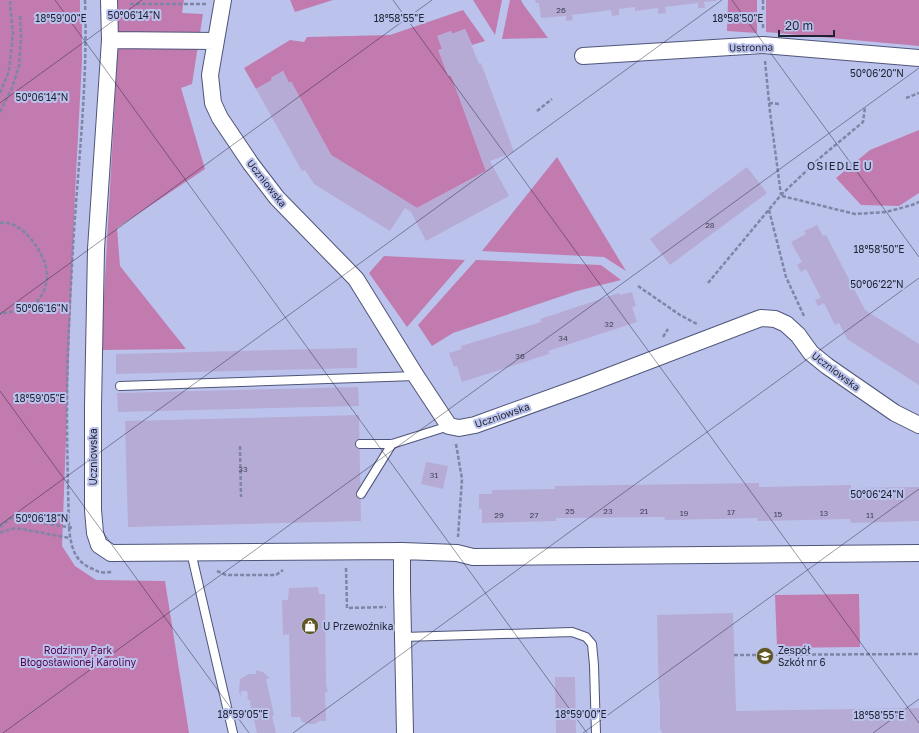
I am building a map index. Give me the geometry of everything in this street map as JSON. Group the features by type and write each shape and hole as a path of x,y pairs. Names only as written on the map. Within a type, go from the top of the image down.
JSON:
{"street":[{"name":"Uczniowska","path":"109,0 110,40 96,249 93,510 95,532 99,544 111,552 402,551 457,552 473,557 919,553"},
{"name":"Uczniowska","path":"222,5 210,75 213,103 220,118 251,164 277,198 356,279 449,426 459,428 475,425 583,386 761,318 775,318 786,324 798,335 811,353 827,366 894,413 919,425"},
{"path":"110,40 216,41"},
{"name":"Ustronna","path":"583,56 764,45 919,58"},
{"path":"402,551 405,733"}],"lane":[{"path":"120,386 416,376"},
{"path":"360,444 392,444 449,426"},
{"path":"361,494 392,444"},
{"path":"191,552 233,733"},
{"path":"403,637 572,632 586,636 592,644 596,733"}],"path":[{"path":"0,93 9,71 13,33 10,4 11,0"},
{"path":"130,4 222,5"},
{"path":"0,112 12,88 19,66 21,37 20,14"},
{"path":"766,65 769,103 781,195"},
{"path":"906,98 919,93"},
{"path":"536,110 552,99"},
{"path":"769,103 780,104"},
{"path":"708,284 781,195 821,157 863,122 865,107"},
{"path":"781,195 855,214 886,212 912,206 919,202"},
{"path":"769,210 786,277 804,316"},
{"path":"0,223 11,224 22,230 34,243 44,262 47,273 46,283 41,297 34,304 27,309 0,314"},
{"path":"638,286 680,315 703,327"},
{"path":"456,442 462,479 458,539"},
{"path":"240,446 241,497"},
{"path":"0,527 11,518 74,528"},
{"path":"0,533 16,528 70,538"},
{"path":"346,565 347,608 402,607"},
{"path":"734,655 919,654"}],"green space":[{"name":"Rodzinny Park Błogosławionej Karoliny","path":"0,0 80,0 80,15 82,17 82,60 75,194 62,546 75,566 96,580 165,581 189,733 0,733"},
{"path":"116,0 184,0 182,13 203,14 192,84 181,88 205,169 117,228 120,266 186,349 101,350 117,62"},
{"path":"290,0 333,0 295,12"},
{"path":"473,0 502,0 495,35"},
{"path":"510,0 521,0 548,38 502,39"},
{"path":"728,0 757,0 757,33 727,31"},
{"path":"766,0 919,0 919,46 766,32"},
{"path":"463,10 485,41 472,45 465,29 452,34 451,31 438,36 442,49 439,50 448,76 451,75 486,171 417,208 331,155 291,82 289,83 283,71 271,78 272,80 256,89 244,68 290,40 304,42 307,37 390,35"},
{"path":"919,130 919,193 899,206 861,205 836,178 870,150"},
{"path":"557,157 626,271 604,257 482,251"},
{"path":"384,256 465,260 407,327 369,273"},
{"path":"476,260 601,265 621,280 577,291 453,333 432,346 418,325"},
{"path":"859,594 860,647 777,648 775,595"}],"building":[{"path":"535,0 716,1 704,2 705,8 698,8 698,3 665,7 666,13 658,14 658,8 635,11 635,7 619,9 619,15 612,16 611,10 572,15 573,20 566,21 566,16 541,18 539,3 536,3"},
{"path":"465,29 479,64 481,63 514,152 490,161 509,196 426,241 411,212 405,208 390,231 314,184 305,170 302,171 256,89 272,80 271,78 283,71 289,83 291,81 331,155 417,208 486,171 451,75 448,76 438,50 442,49 437,36 451,31 452,34"},
{"path":"747,167 767,193 670,265 650,239"},
{"path":"817,225 823,236 826,235 865,310 919,344 919,385 847,339 839,323 835,325 824,303 818,306 815,300 821,298 806,269 801,272 797,265 802,262 791,242 806,234 804,231"},
{"path":"632,292 636,306 632,307 637,322 548,351 549,354 462,382 457,366 454,367 449,353 462,349 461,346 541,322 540,319 619,293 620,295"},
{"path":"357,348 357,368 116,374 116,354"},
{"path":"358,387 359,406 118,412 117,393"},
{"path":"359,415 361,521 128,527 125,421"},
{"path":"426,462 448,466 443,489 421,484"},
{"path":"759,483 759,487 851,485 851,488 919,487 919,521 851,523 850,519 757,521 758,518 665,520 664,517 556,518 556,521 482,523 482,509 479,509 479,494 492,494 492,490 555,489 555,486"},
{"path":"318,587 319,594 325,594 326,685 328,692 325,692 326,721 310,724 301,721 300,717 291,717 289,634 283,635 282,600 288,600 289,588"},
{"path":"733,613 736,711 919,708 919,733 662,733 660,730 657,615"},
{"path":"256,670 263,672 270,678 266,679 274,715 272,716 276,733 257,733 251,702 247,698 247,691 241,691 241,696 239,692 240,679 249,674 256,674"},
{"path":"555,677 575,677 576,733 556,733"}],"place":[{"name":"U Przewoźnika","path":"310,626"},
{"name":"Zespół Szkół nr 6","path":"765,656"}],"district":[{"name":"OSIEDLE U","path":"840,165"}]}
